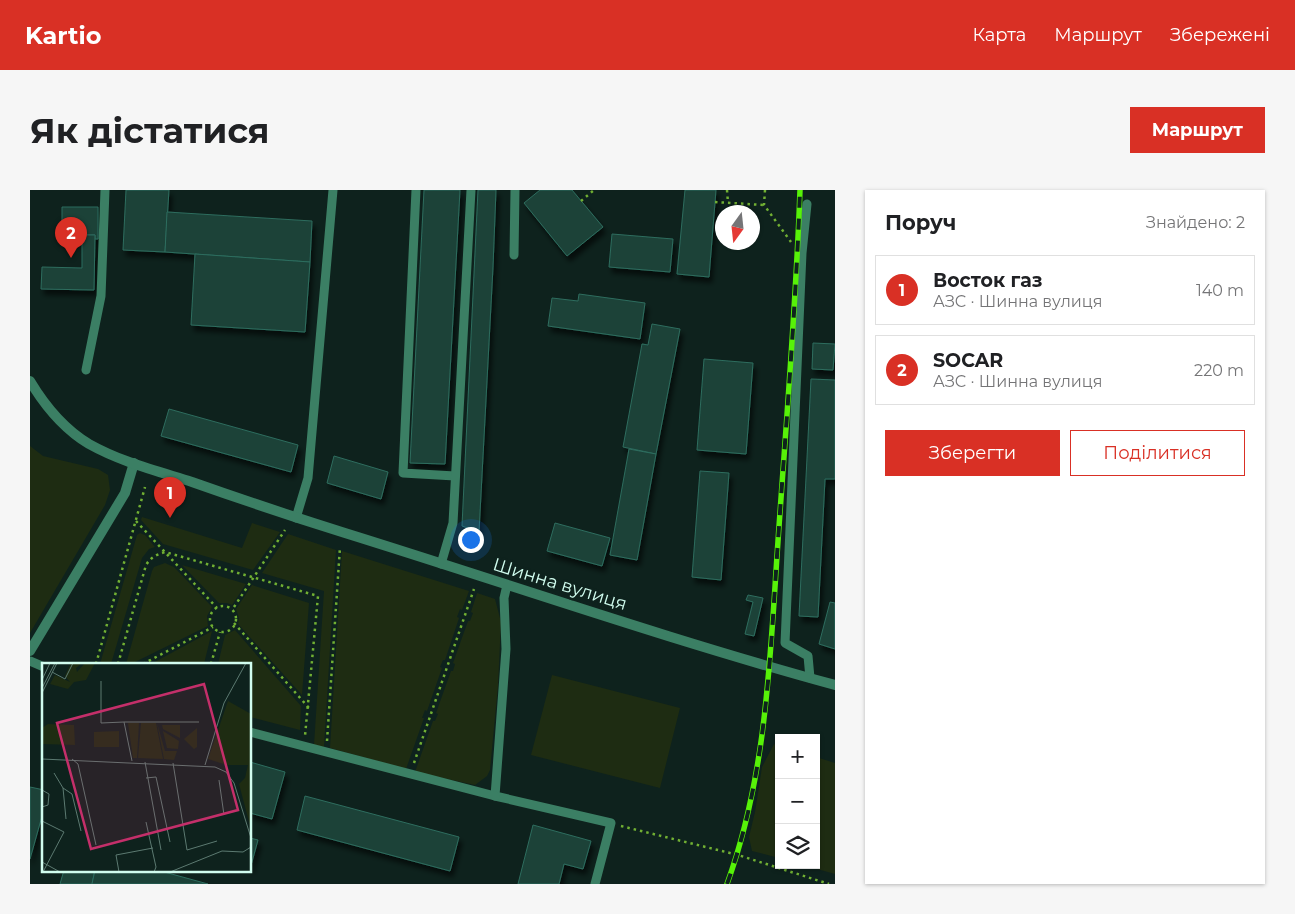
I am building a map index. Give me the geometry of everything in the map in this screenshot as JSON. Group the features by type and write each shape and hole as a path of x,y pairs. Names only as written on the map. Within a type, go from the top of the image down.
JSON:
{"street":[{"name":"Шинна вулиця","path":"30,381 40,398 60,422 88,443 134,463 296,518 507,585 835,685"},
{"path":"30,651 125,493 134,463"}],"lane":[{"path":"86,370 101,296 105,190"},
{"path":"296,518 308,478 333,190"},
{"path":"416,190 403,473 455,476"},
{"path":"441,564 452,523 471,190"},
{"path":"514,255 515,190"},
{"path":"807,204 802,253 785,643 808,656 810,678"},
{"path":"495,796 506,649 504,598 507,585"},
{"path":"30,661 42,666"},
{"path":"251,732 495,796 611,824 596,884"}],"path":[{"path":"581,201 594,190"},
{"path":"727,190 728,203"},
{"path":"765,190 764,205 797,250 802,253"},
{"path":"715,202 764,205"},
{"path":"96,663 145,487"},
{"path":"136,521 217,608"},
{"path":"234,607 285,530"},
{"path":"327,752 340,547"},
{"path":"118,663 146,565 155,555 165,552 318,596 304,747"},
{"path":"410,774 474,589"},
{"path":"223,606 231,609 235,617 234,623 228,630 220,631 213,627 210,616 217,608 223,606"},
{"path":"234,623 309,708"},
{"path":"145,663 213,627"},
{"path":"211,663 220,631"},
{"path":"611,824 738,855 829,884"}],"green space":[{"path":"30,446 43,456 98,469 108,475 110,490 105,505 30,633"},
{"path":"142,517 242,548 252,523 280,532 253,570 163,544 141,520"},
{"path":"140,533 145,535 155,547 149,549 142,558 111,663 100,663 137,535"},
{"path":"288,534 336,550 324,747 314,745 324,591 262,573"},
{"path":"342,551 469,591 462,610 460,609 457,617 459,618 445,660 443,660 440,667 442,668 427,711 425,710 422,718 424,718 406,769 330,748"},
{"path":"165,563 174,567 212,607 207,616 208,626 133,663 126,663 152,571 154,567"},
{"path":"182,565 246,584 232,605 219,603"},
{"path":"252,585 309,603 302,695 238,624 239,618 236,609"},
{"path":"477,593 495,599 501,622 498,686 490,770 487,776 475,785 415,772 433,721 435,721 438,714 436,713 451,671 453,671 455,664 453,663 468,621 470,621 473,613 471,612"},
{"path":"235,630 301,706 300,730 251,717 251,663 218,663 225,635"},
{"path":"212,631 204,663 153,663"},
{"path":"552,675 680,708 660,788 531,755"},
{"path":"775,744 775,857 752,851 749,837 762,767"},
{"path":"820,758 835,763 835,874 817,869 820,869"}],"building":[{"path":"126,190 169,190 165,252 123,250"},
{"path":"424,190 460,190 445,464 410,463"},
{"path":"478,190 496,190 479,532 462,526"},
{"path":"540,190 572,190 603,227 567,256 524,203"},
{"path":"685,190 716,190 709,277 677,274"},
{"path":"62,207 98,207 98,239 95,239 95,235 82,235 82,239 62,239"},
{"path":"167,212 312,221 310,262 165,252"},
{"path":"612,234 673,239 670,272 609,267"},
{"path":"82,235 95,235 94,290 41,289 42,267 82,268"},
{"path":"195,254 310,262 305,332 191,325"},
{"path":"579,294 645,303 640,339 548,326 552,298 578,301"},
{"path":"652,324 680,329 656,454 623,447 642,344 648,345"},
{"path":"813,343 835,344 833,370 812,369"},
{"path":"704,359 753,363 746,454 697,450"},
{"path":"811,379 835,380 835,479 825,479 818,617 799,616"},
{"path":"169,409 298,445 291,472 161,436"},
{"path":"629,449 656,454 637,560 610,555"},
{"path":"334,456 388,472 381,499 327,483"},
{"path":"700,471 729,473 721,580 692,577"},
{"path":"555,523 610,538 602,566 547,551"},
{"path":"748,595 763,598 754,636 745,634 753,602 746,600"},
{"path":"830,602 835,603 835,649 819,644"},
{"path":"251,762 285,772 272,819 251,813"},
{"path":"30,787 42,790 42,816 30,859"},
{"path":"305,796 459,837 450,871 297,830"},
{"path":"533,825 591,841 583,869 564,864 559,884 518,884"},
{"path":"251,838 258,840 251,865"},
{"path":"63,872 95,872 92,884 60,884"},
{"path":"95,872 164,872 208,884 92,884"}],"railway":[{"path":"727,884 751,800 759,758 769,672 796,278 800,190"}],"place":[{"name":"SOCAR","path":"71,258"},
{"name":"Восток газ","path":"170,518"}]}
